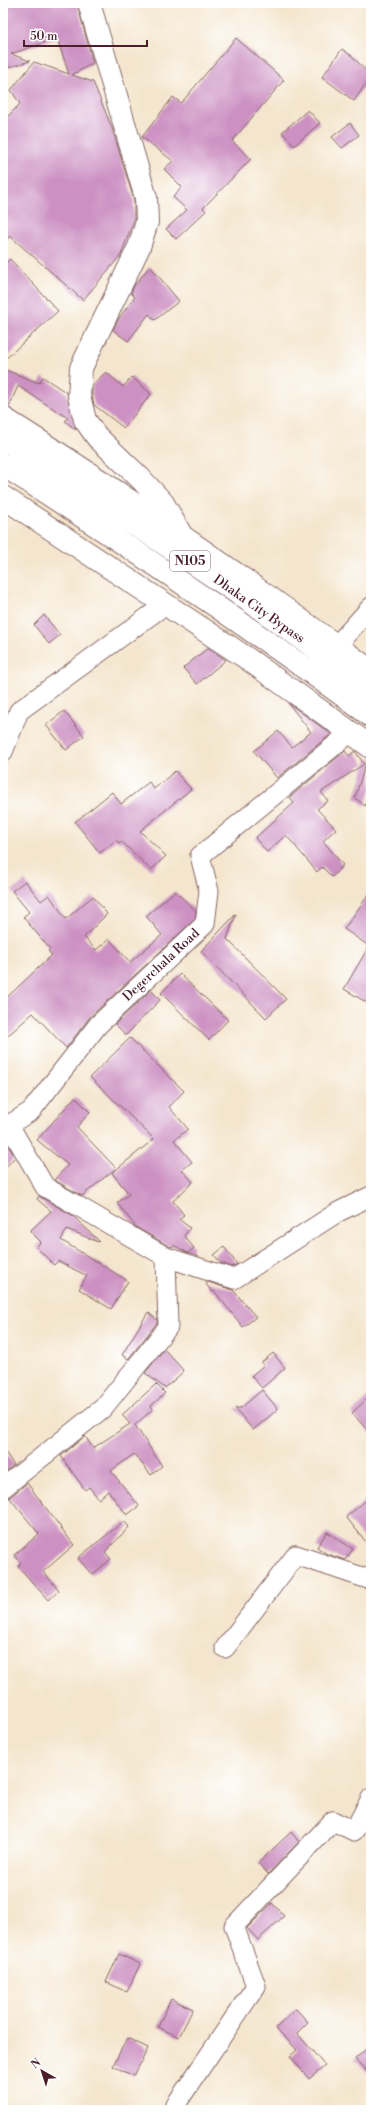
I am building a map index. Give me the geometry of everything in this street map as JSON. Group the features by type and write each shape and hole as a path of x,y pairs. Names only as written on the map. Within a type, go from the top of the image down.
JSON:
{"main road":[{"path":"89,3 146,198 147,222 139,248 81,368 79,396 85,420 97,437 140,478 163,503 184,538"},
{"path":"3,418 74,462 371,671"},
{"name":"Dhaka City Bypass","path":"3,439 272,617 327,656 371,691"},
{"name":"Dhaka City Bypass","path":"3,465 178,581 308,670 371,716"},
{"path":"3,497 166,604 352,732 371,747"}],"street":[{"path":"3,752 19,711 166,604"},
{"path":"336,646 371,607"},
{"name":"Degerchala Road","path":"6,1124 31,1111 98,1025 205,924 209,891 200,856 352,732"},
{"path":"6,1124 45,1187 166,1257 234,1279 338,1212 371,1196"},
{"path":"3,1488 104,1408 168,1327 166,1257"},
{"path":"225,1648 296,1555 371,1580"},
{"path":"172,2110 256,1986 234,1926 333,1821 354,1831 371,1798"}],"building":[{"path":"3,3 77,3 93,63 72,75 93,82 112,128 134,200 134,220 121,255 83,300 10,236 3,243 3,121 20,104 11,90 34,62 69,74 57,38 11,54 30,61 3,69"},
{"path":"236,38 284,80 232,141 251,159 203,208 206,211 176,239 166,229 187,210 173,197 182,187 164,169 173,161 142,137 173,97 181,103"},
{"path":"342,49 352,56 371,76 354,101 322,77"},
{"path":"308,110 320,123 294,146 282,132"},
{"path":"350,123 359,135 342,148 332,137"},
{"path":"10,259 58,311 3,361 3,266"},
{"path":"150,266 179,301 155,320 149,314 128,341 113,330 119,318 135,297 131,293 134,286"},
{"path":"3,369 39,383 43,377 67,393 76,430 65,421 68,418 18,386 9,407 3,406"},
{"path":"106,372 123,387 132,377 151,394 124,428 94,405 92,385"},
{"path":"44,615 60,635 49,644 34,625"},
{"path":"208,648 226,660 197,684 183,668"},
{"path":"288,703 331,734 277,778 254,751 278,731 292,747 311,732"},
{"path":"64,711 84,736 66,750 46,725"},
{"path":"345,751 349,756 355,751 364,764 321,792 328,801 317,809 336,829 323,841 343,865 332,877 322,867 317,872 286,835 267,852 255,838 294,803 290,797"},
{"path":"367,759 371,759 371,790 365,806 355,798"},
{"path":"175,771 191,789 140,831 166,856 151,870 121,841 119,843 116,840 100,853 75,822 112,792 121,804 149,782 154,789"},
{"path":"25,881 41,901 49,895 66,919 93,896 107,914 84,937 96,950 109,939 130,962 162,935 146,916 175,891 196,911 195,919 90,1017 66,1048 33,1013 3,1040 3,1001 52,955 48,951 50,949 23,917 29,912 12,891"},
{"path":"371,891 371,1005 344,989 369,946 344,929"},
{"path":"236,914 227,939 286,999 266,1018 201,951"},
{"path":"180,974 228,1020 209,1040 161,993"},
{"path":"151,990 160,1000 126,1035 115,1024"},
{"path":"130,1038 184,1091 169,1107 188,1129 174,1140 192,1162 182,1170 193,1182 173,1201 184,1215 179,1219 190,1228 184,1236 194,1248 188,1253 175,1246 170,1247 136,1227 117,1203 129,1194 112,1173 154,1139 90,1077"},
{"path":"75,1097 90,1112 77,1127 116,1168 82,1196 54,1180 68,1165 37,1140"},
{"path":"3,1137 15,1157 3,1170"},
{"path":"39,1196 72,1215 99,1241 98,1242 67,1229 61,1240 128,1281 111,1309 79,1289 87,1276 58,1261 54,1265 36,1247 41,1242 30,1231 51,1211 37,1199"},
{"path":"224,1247 237,1264 232,1267 221,1263 214,1255"},
{"path":"208,1282 233,1290 256,1317 243,1327 214,1291 212,1292 206,1284"},
{"path":"148,1312 157,1320 157,1323 128,1359 122,1355"},
{"path":"164,1349 184,1371 165,1388 145,1373"},
{"path":"273,1353 285,1368 262,1388 251,1376 264,1365 261,1363"},
{"path":"156,1384 165,1393 151,1406 153,1409 135,1425 162,1466 151,1475 134,1454 111,1471 139,1506 127,1515 108,1491 99,1499 89,1487 85,1490 61,1456 85,1436 93,1448 130,1424 122,1415"},
{"path":"262,1390 278,1409 253,1430 235,1408 241,1408"},
{"path":"371,1395 371,1434 352,1413"},
{"path":"3,1449 14,1465 3,1474"},
{"path":"27,1483 74,1545 43,1572 59,1590 48,1600 18,1566 21,1563 14,1555 39,1534 9,1497"},
{"path":"371,1496 371,1548 346,1517"},
{"path":"124,1521 129,1527 105,1552 111,1559 92,1575 78,1558"},
{"path":"327,1532 353,1549 345,1560 327,1554 317,1547"},
{"path":"291,1832 299,1842 268,1874 258,1863"},
{"path":"272,1903 284,1916 258,1940 247,1928"},
{"path":"119,1954 140,1964 127,1992 106,1982"},
{"path":"171,1999 193,2009 179,2037 158,2027"},
{"path":"296,2009 308,2022 297,2033 325,2066 309,2079 290,2056 297,2050 276,2028"},
{"path":"127,2038 148,2048 134,2076 113,2066"},
{"path":"371,2045 371,2076 355,2059"}]}
